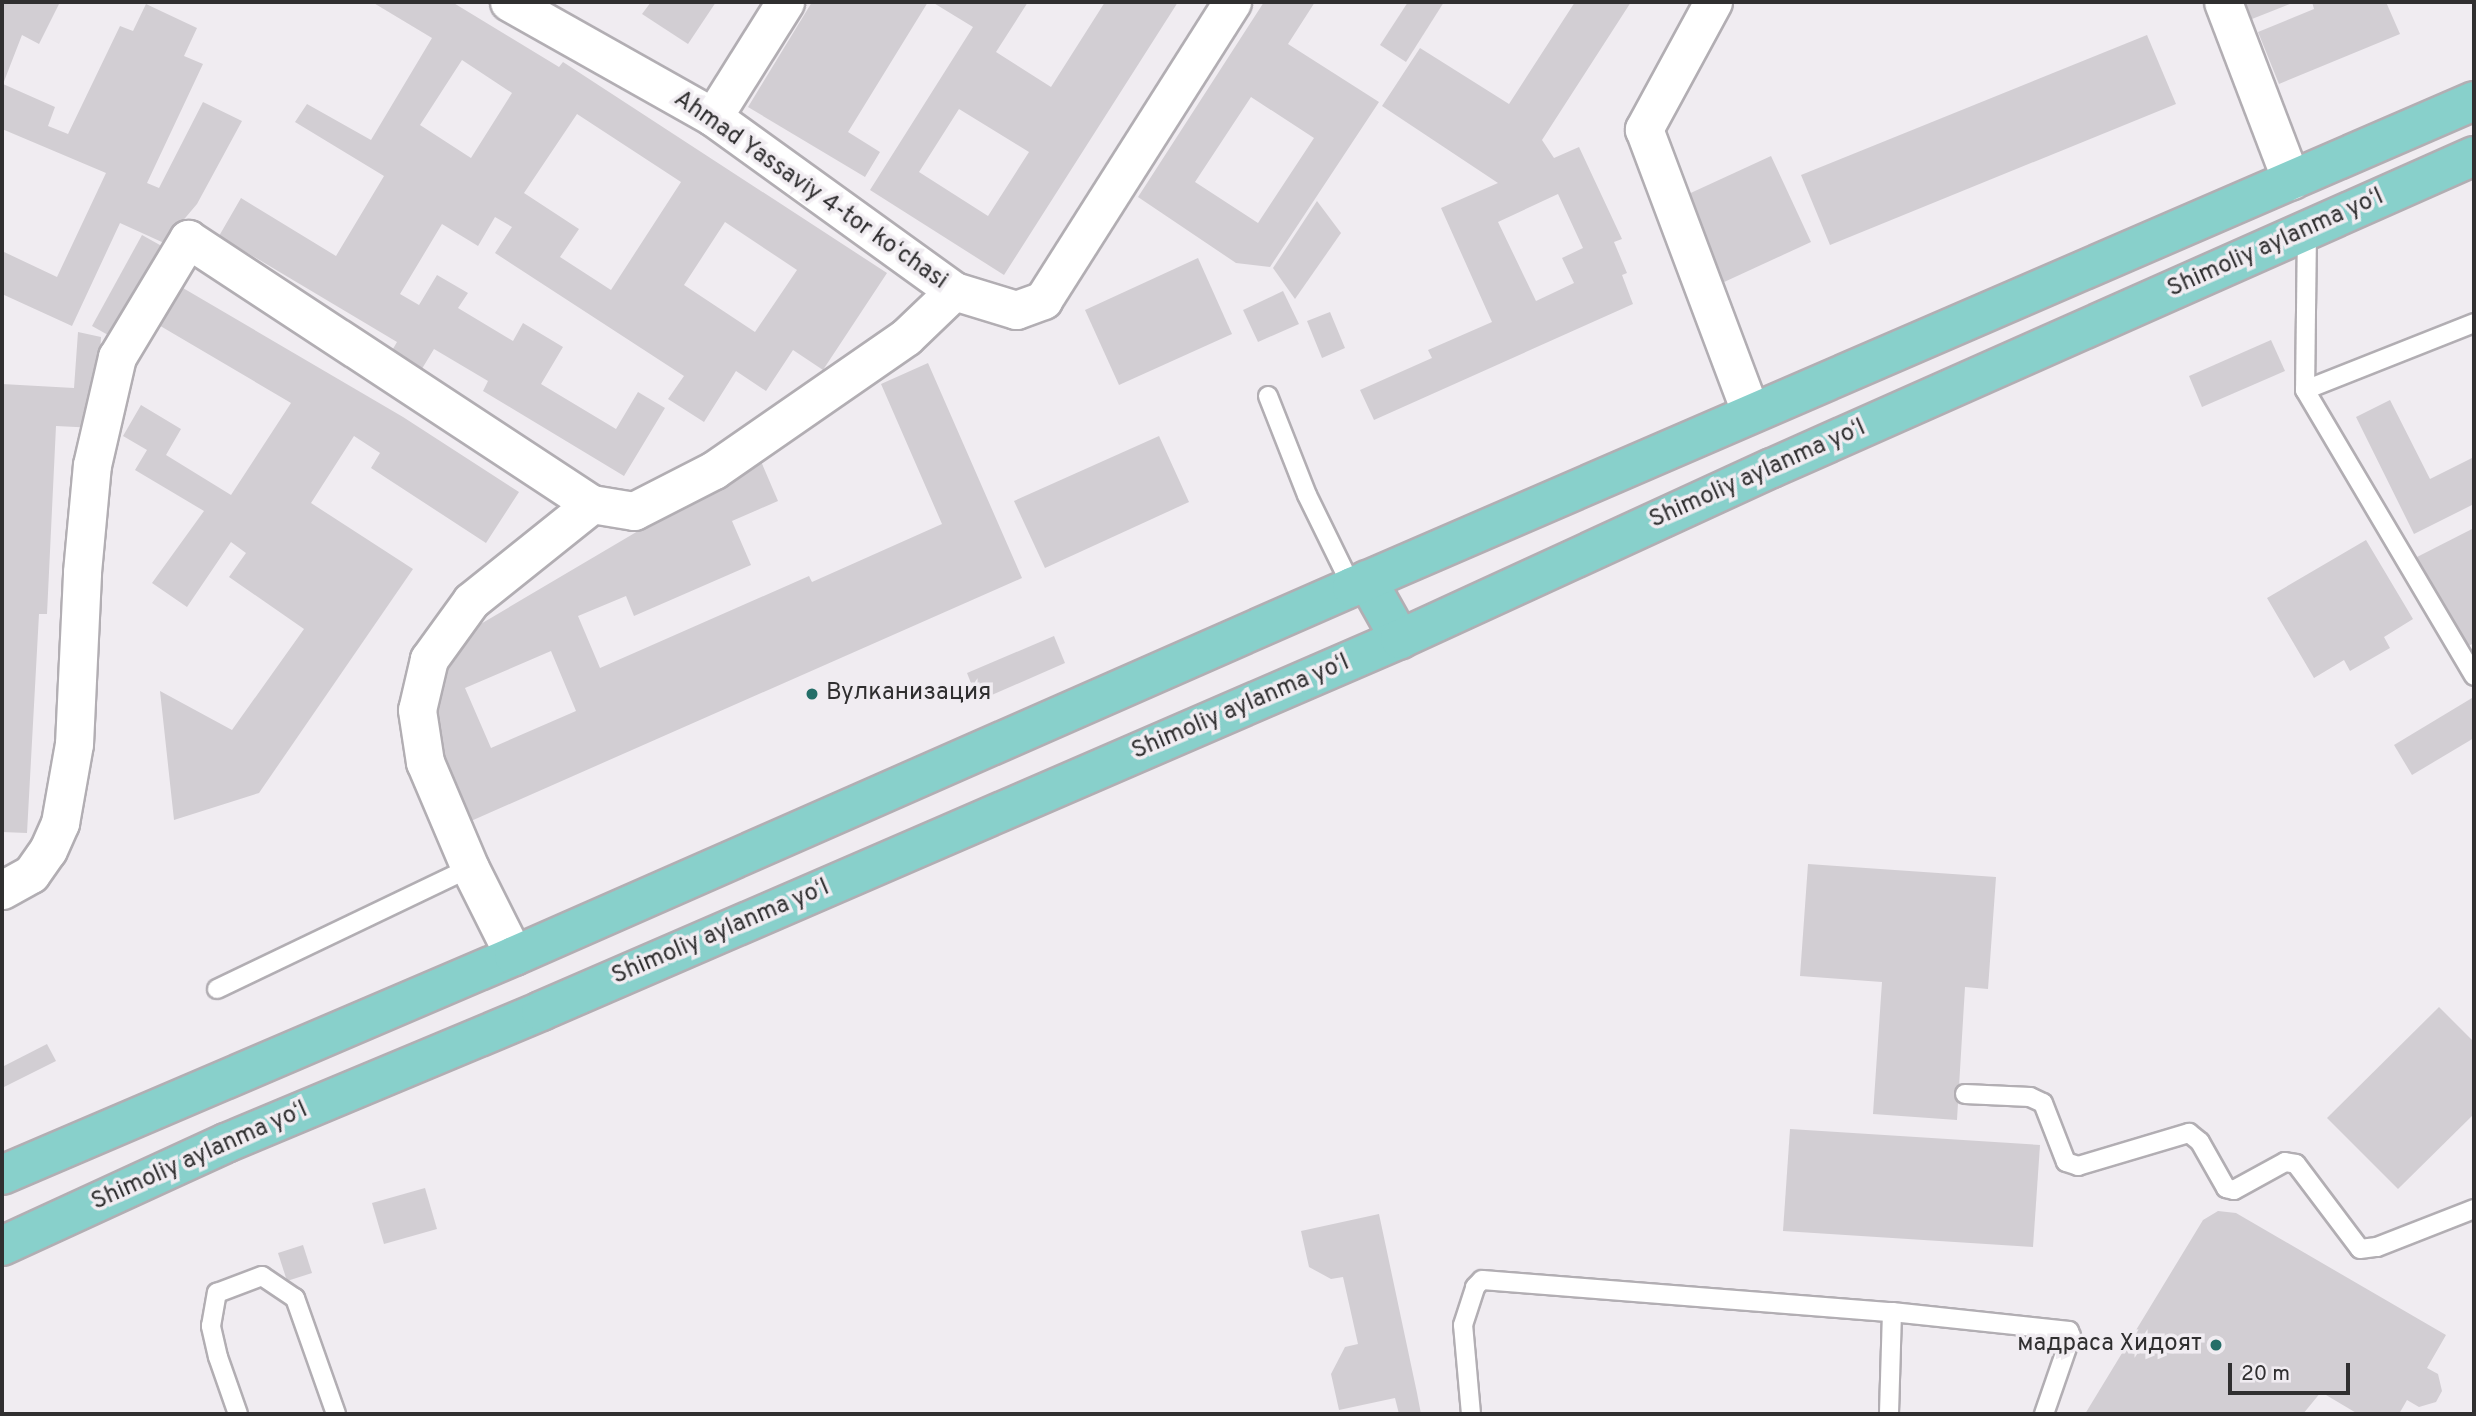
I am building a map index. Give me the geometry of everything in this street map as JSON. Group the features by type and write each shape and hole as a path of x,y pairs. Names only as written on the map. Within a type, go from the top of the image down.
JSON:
{"main road":[{"path":"2,1175 514,956 1751,413 2474,101"},
{"name":"Shimoliy aylanma yoʻl","path":"2,1246 226,1143 566,1000 1400,639 1772,468 2474,156"},
{"path":"1360,584 1400,639"},
{"path":"203,1089 226,1143"}],"street":[{"name":"Ahmad Yassaviy 4-tor koʻchasi","path":"509,2 713,117 954,291 906,338 715,470 634,512 592,504"},
{"path":"713,117 785,2"},
{"path":"954,291 1016,310 1043,300 1232,2"},
{"path":"1713,2 1644,130 1751,413"},
{"path":"2223,2 2291,180"},
{"path":"2,890 31,874 48,850 60,823 74,744 82,572 92,465 117,357 188,239 592,504 471,601 429,659 417,710 425,762 470,869 514,956"}],"lane":[{"path":"2307,229 2305,390 2474,676"},
{"path":"2305,390 2474,323"},
{"path":"1268,396 1307,495 1360,584"},
{"path":"217,989 470,869"},
{"path":"1965,1094 2029,1097 2043,1103 2067,1162 2078,1166 2189,1133 2200,1142 2226,1188 2234,1190 2285,1162 2296,1164 2360,1249 2377,1247 2474,1209"},
{"path":"238,1414 218,1357 212,1326 217,1293 262,1276 295,1298 337,1414"},
{"path":"1471,1414 1463,1325 1475,1287 1482,1280 1892,1312 2069,1331 2071,1336 2044,1414"},
{"path":"1888,1414 1892,1312"}],"building":[{"path":"2,2 60,2 39,44 22,35 3,84 55,107 48,126 68,134 120,26 133,31 146,4 197,28 184,56 203,64 147,183 159,188 203,102 242,121 197,204 164,243 120,223 72,326 2,294 2,251 57,277 106,173 2,129"},
{"path":"372,2 452,2 559,67 563,62 887,273 823,370 793,350 766,391 736,371 704,422 668,399 684,376 495,253 512,227 495,217 478,246 442,224 400,294 419,305 437,275 468,293 458,308 513,341 523,323 563,347 541,384 616,429 638,392 665,408 624,476 483,391 488,381 434,349 420,372 390,354 397,342 219,236 241,198 336,256 384,176 295,122 307,104 371,140 432,38","holes":["462,60 512,93 471,158 420,125","577,114 681,182 611,290 560,257 579,229 524,193","725,222 797,270 755,332 684,285"]},
{"path":"651,2 716,2 688,44 642,14"},
{"path":"812,2 928,2 848,132 880,152 865,177 748,107"},
{"path":"932,2 1028,2 996,52 1051,87 1105,2 1178,2 1004,275 870,190 973,27","holes":["959,109 1029,152 988,216 919,172"]},
{"path":"1264,2 1315,2 1288,44 1379,102 1270,267 1236,263 1138,197","holes":["1251,97 1314,138 1258,223 1195,182"]},
{"path":"1408,2 1444,2 1406,62 1380,45"},
{"path":"1575,2 1631,2 1542,140 1554,158 1579,147 1622,239 1614,242 1627,273 1622,275 1633,304 1374,420 1360,390 1432,358 1428,350 1492,322 1441,208 1498,183 1382,106 1420,48 1509,104","holes":["1558,194 1583,248 1562,258 1574,283 1536,301 1498,222"]},
{"path":"2245,2 2295,2 2252,19"},
{"path":"2312,2 2386,2 2400,34 2279,84 2258,32 2314,9"},
{"path":"2147,35 2176,104 1830,245 1801,175"},
{"path":"1771,156 1811,242 1722,283 1682,197"},
{"path":"1317,201 1341,233 1295,299 1273,268"},
{"path":"142,235 167,249 117,340 92,326"},
{"path":"1198,258 1232,334 1119,385 1085,310"},
{"path":"171,281 403,417 519,492 486,543 371,468 380,453 354,436 311,503 413,569 259,793 174,820 160,691 232,730 304,629 229,577 246,553 231,542 187,607 152,583 204,511 135,470 147,450 123,436 141,405 181,429 166,455 231,495 291,403 157,324"},
{"path":"1283,291 1299,324 1258,342 1243,310"},
{"path":"1330,312 1345,348 1322,358 1307,321"},
{"path":"78,332 101,337 96,428 56,426 47,614 39,614 27,833 2,832 2,384 74,388"},
{"path":"2271,340 2285,371 2202,407 2189,376"},
{"path":"928,363 1022,578 471,821 421,709 479,625 760,459 778,501 732,521 751,565 634,616 626,596 578,616 600,668 809,576 812,582 942,524 881,384","holes":["551,651 576,711 491,748 465,688"]},
{"path":"2390,400 2430,479 2474,457 2474,504 2414,534 2356,417"},
{"path":"1159,436 1189,502 1045,568 1014,501"},
{"path":"2474,528 2474,643 2463,649 2417,557"},
{"path":"2366,540 2413,619 2384,637 2390,648 2350,671 2344,660 2314,678 2267,598"},
{"path":"1054,636 1065,663 978,701 967,673"},
{"path":"2472,698 2474,738 2412,775 2394,745"},
{"path":"1808,864 1996,877 1988,989 1965,987 1957,1120 1873,1114 1882,982 1800,976"},
{"path":"2439,1007 2474,1042 2474,1114 2398,1189 2327,1118"},
{"path":"47,1044 56,1061 2,1088 2,1067"},
{"path":"1790,1129 2040,1145 2033,1247 1783,1231"},
{"path":"425,1188 437,1229 384,1244 372,1203"},
{"path":"2218,1211 2236,1213 2446,1335 2427,1368 2438,1374 2442,1391 2436,1402 2419,1407 2407,1400 2399,1414 2358,1414 2321,1392 2303,1414 2085,1414 2203,1220"},
{"path":"1379,1214 1421,1414 1399,1414 1395,1398 1339,1410 1331,1374 1345,1347 1358,1344 1343,1277 1331,1279 1309,1267 1301,1231"},
{"path":"303,1245 312,1273 287,1281 278,1253"}],"place":[{"name":"Вулканизация","path":"812,694"},
{"name":"мадраса Хидоят","path":"2216,1345"}]}
